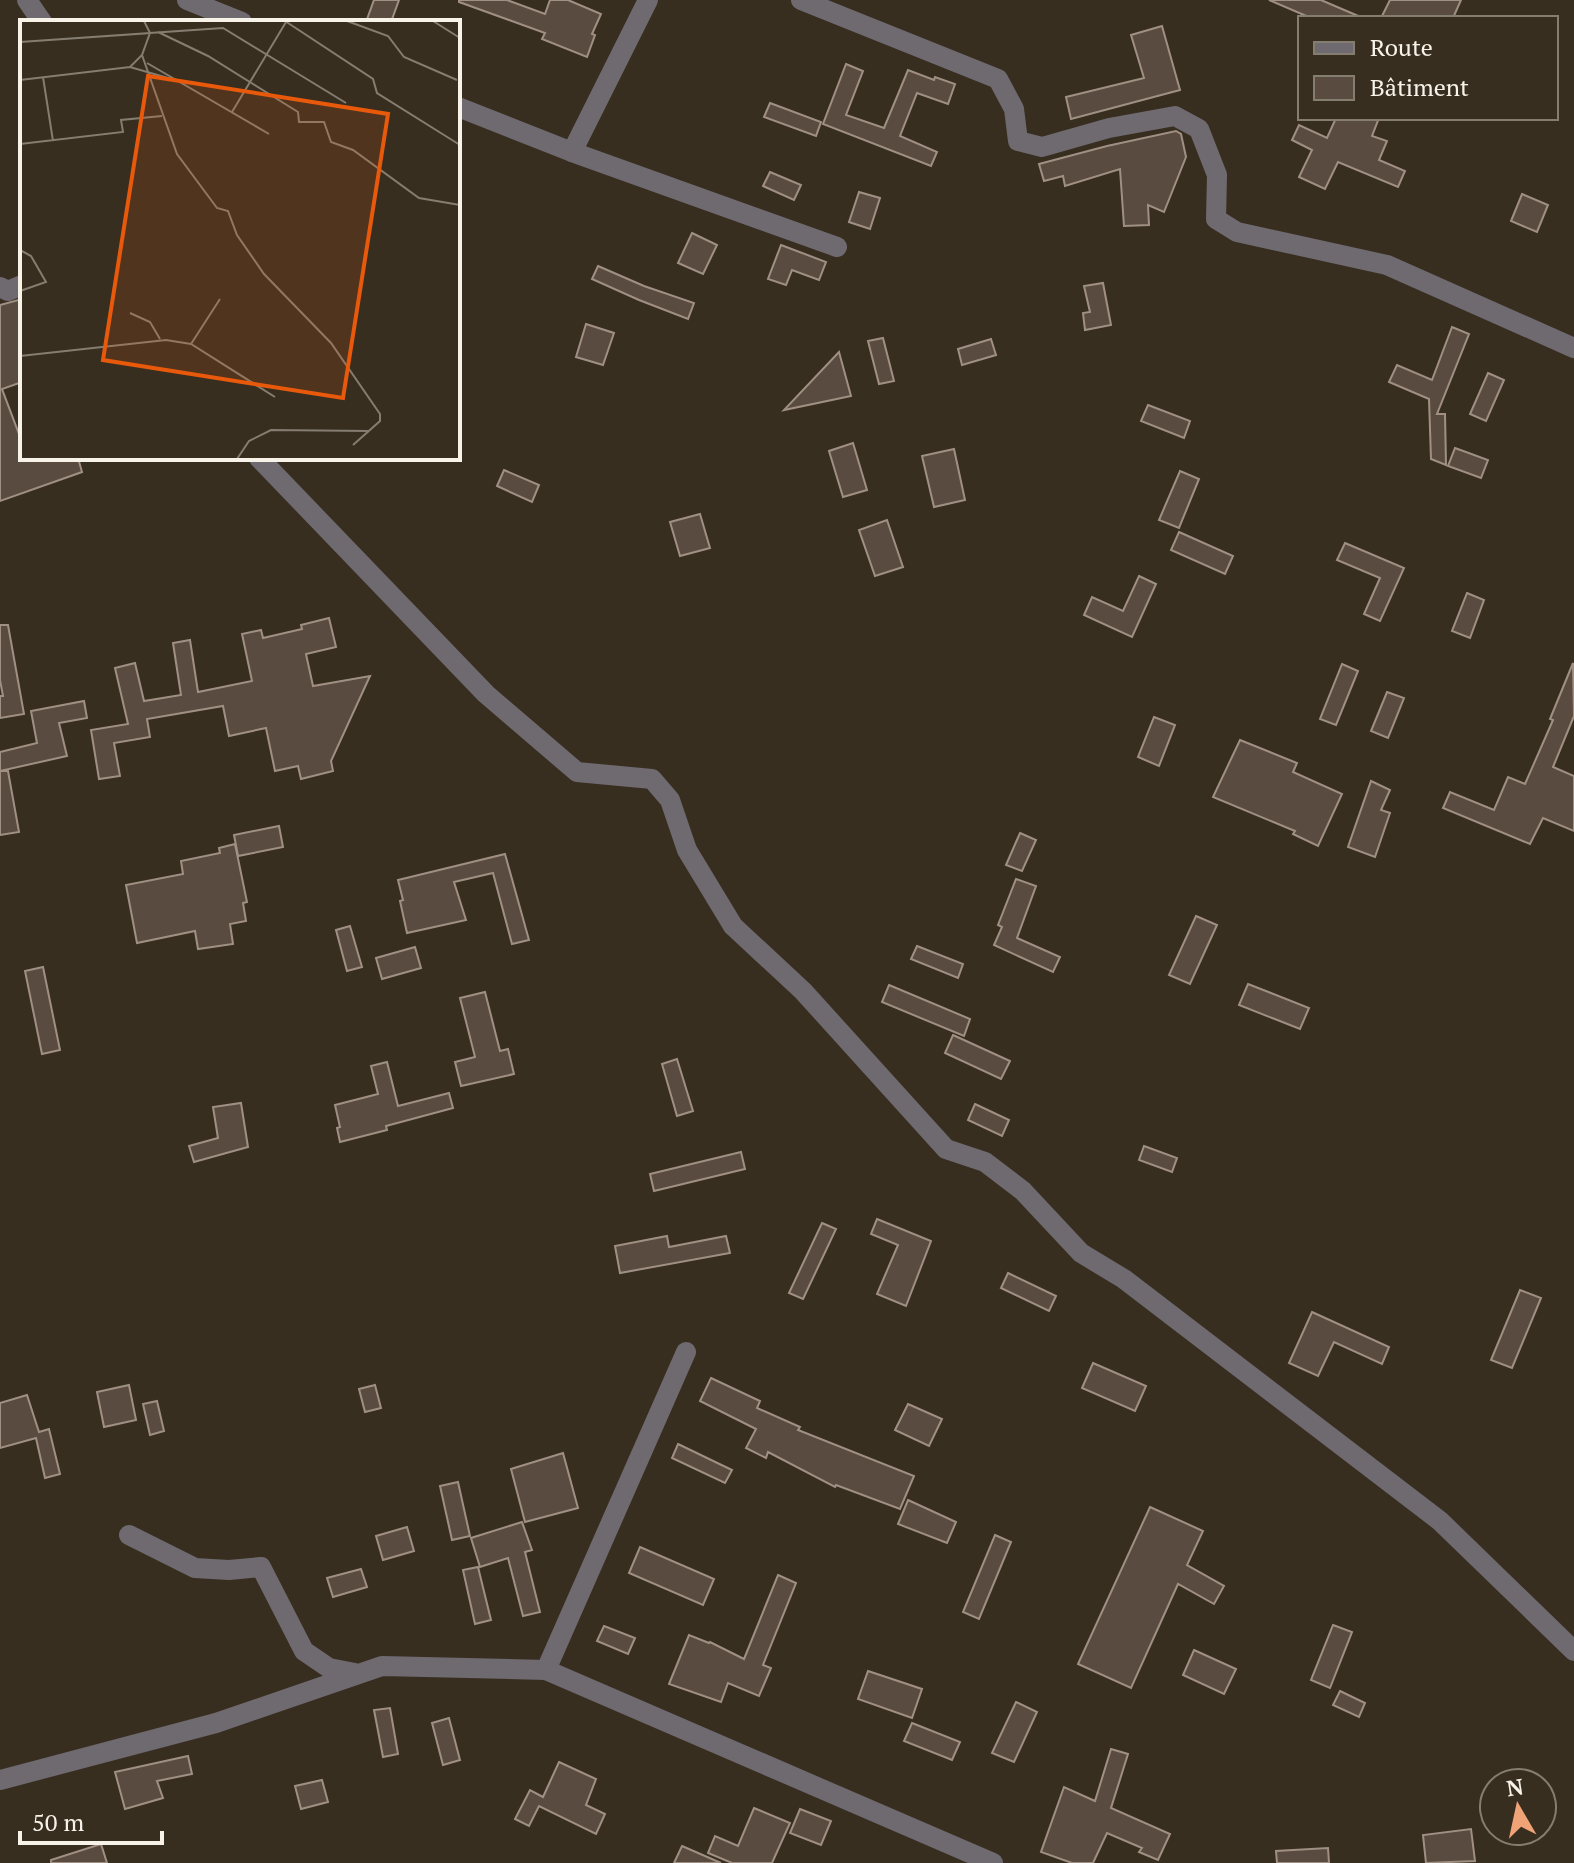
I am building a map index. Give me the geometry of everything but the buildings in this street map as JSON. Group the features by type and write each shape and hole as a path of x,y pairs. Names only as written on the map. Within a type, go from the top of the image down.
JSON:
{"street":[{"path":"27,0 41,20"},
{"path":"187,0 237,20"},
{"path":"572,152 648,0"},
{"path":"801,0 998,79 1014,109 1018,141 1042,147 1109,128 1175,116 1199,129 1217,175 1216,219 1237,232 1387,265 1574,348"},
{"path":"460,108 572,152 837,247"},
{"path":"0,287 8,291 20,286"},
{"path":"261,460 486,694 577,772 652,779 670,800 687,850 733,926 803,991 946,1149 985,1162 1023,1191 1081,1253 1124,1279 1440,1521 1574,1651"},
{"path":"546,1670 686,1352"},
{"path":"129,1535 195,1568 229,1570 261,1567 304,1651 329,1668 359,1674"},
{"path":"0,1780 216,1723 382,1666 546,1670 993,1863"}]}
